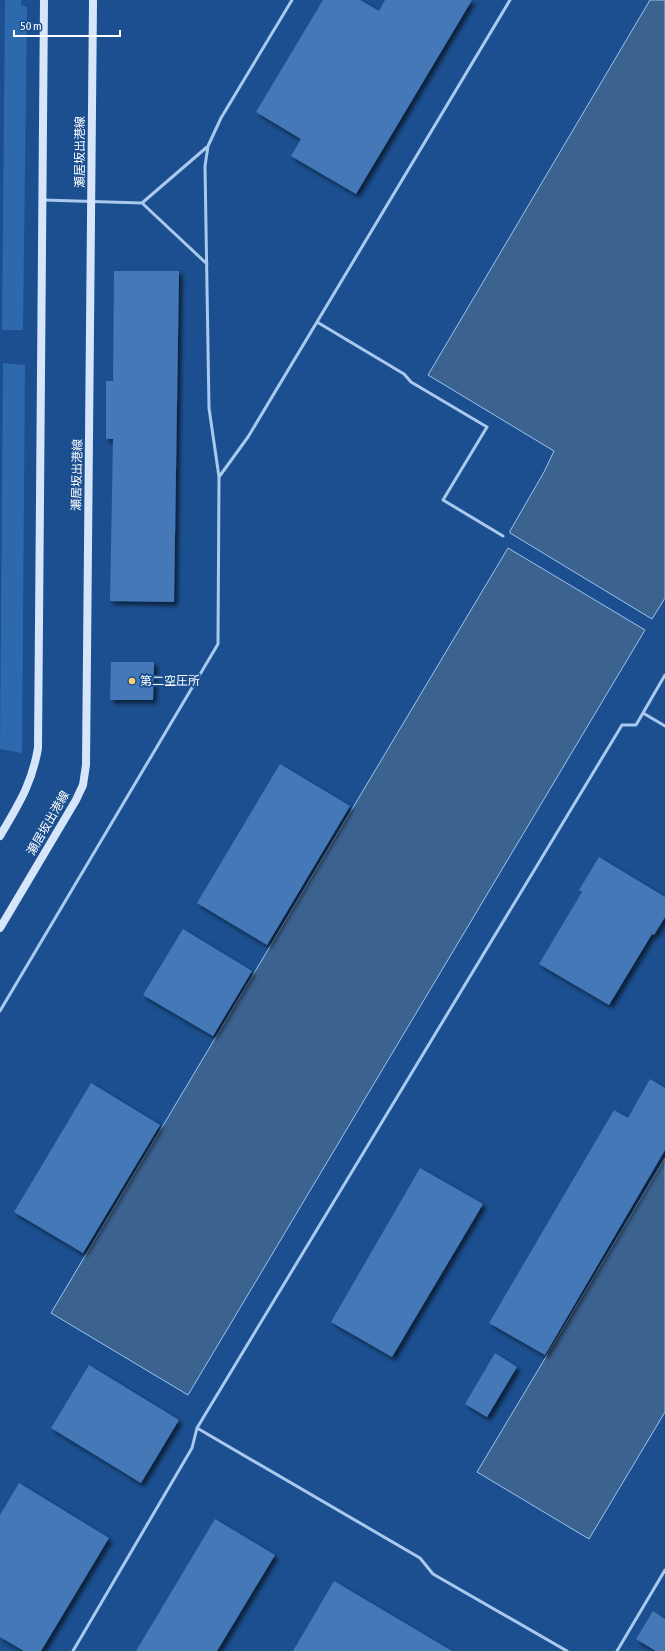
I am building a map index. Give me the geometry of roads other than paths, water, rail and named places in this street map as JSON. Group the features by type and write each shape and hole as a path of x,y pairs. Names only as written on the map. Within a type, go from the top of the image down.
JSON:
{"main road":[{"path":"0,836 24,795 34,771 38,748 44,0"},
{"name":"瀬居坂出港線","path":"0,928 76,800 83,785 86,766 93,0"}],"lane":[{"path":"0,1011 218,644 219,477 209,408 205,166 208,146 221,118 292,0"},
{"path":"219,477 248,437 510,0"},
{"path":"142,204 208,146"},
{"path":"42,200 142,204 207,264"},
{"path":"317,322 404,374 411,382 487,427 443,500 503,536"},
{"path":"73,1651 192,1448 197,1428 622,725 636,725 665,675"},
{"path":"643,713 665,726"},
{"path":"197,1428 420,1558 433,1574 567,1651"},
{"path":"617,1651 665,1570"}],"place":[{"name":"第二空圧所","path":"132,681"}]}
